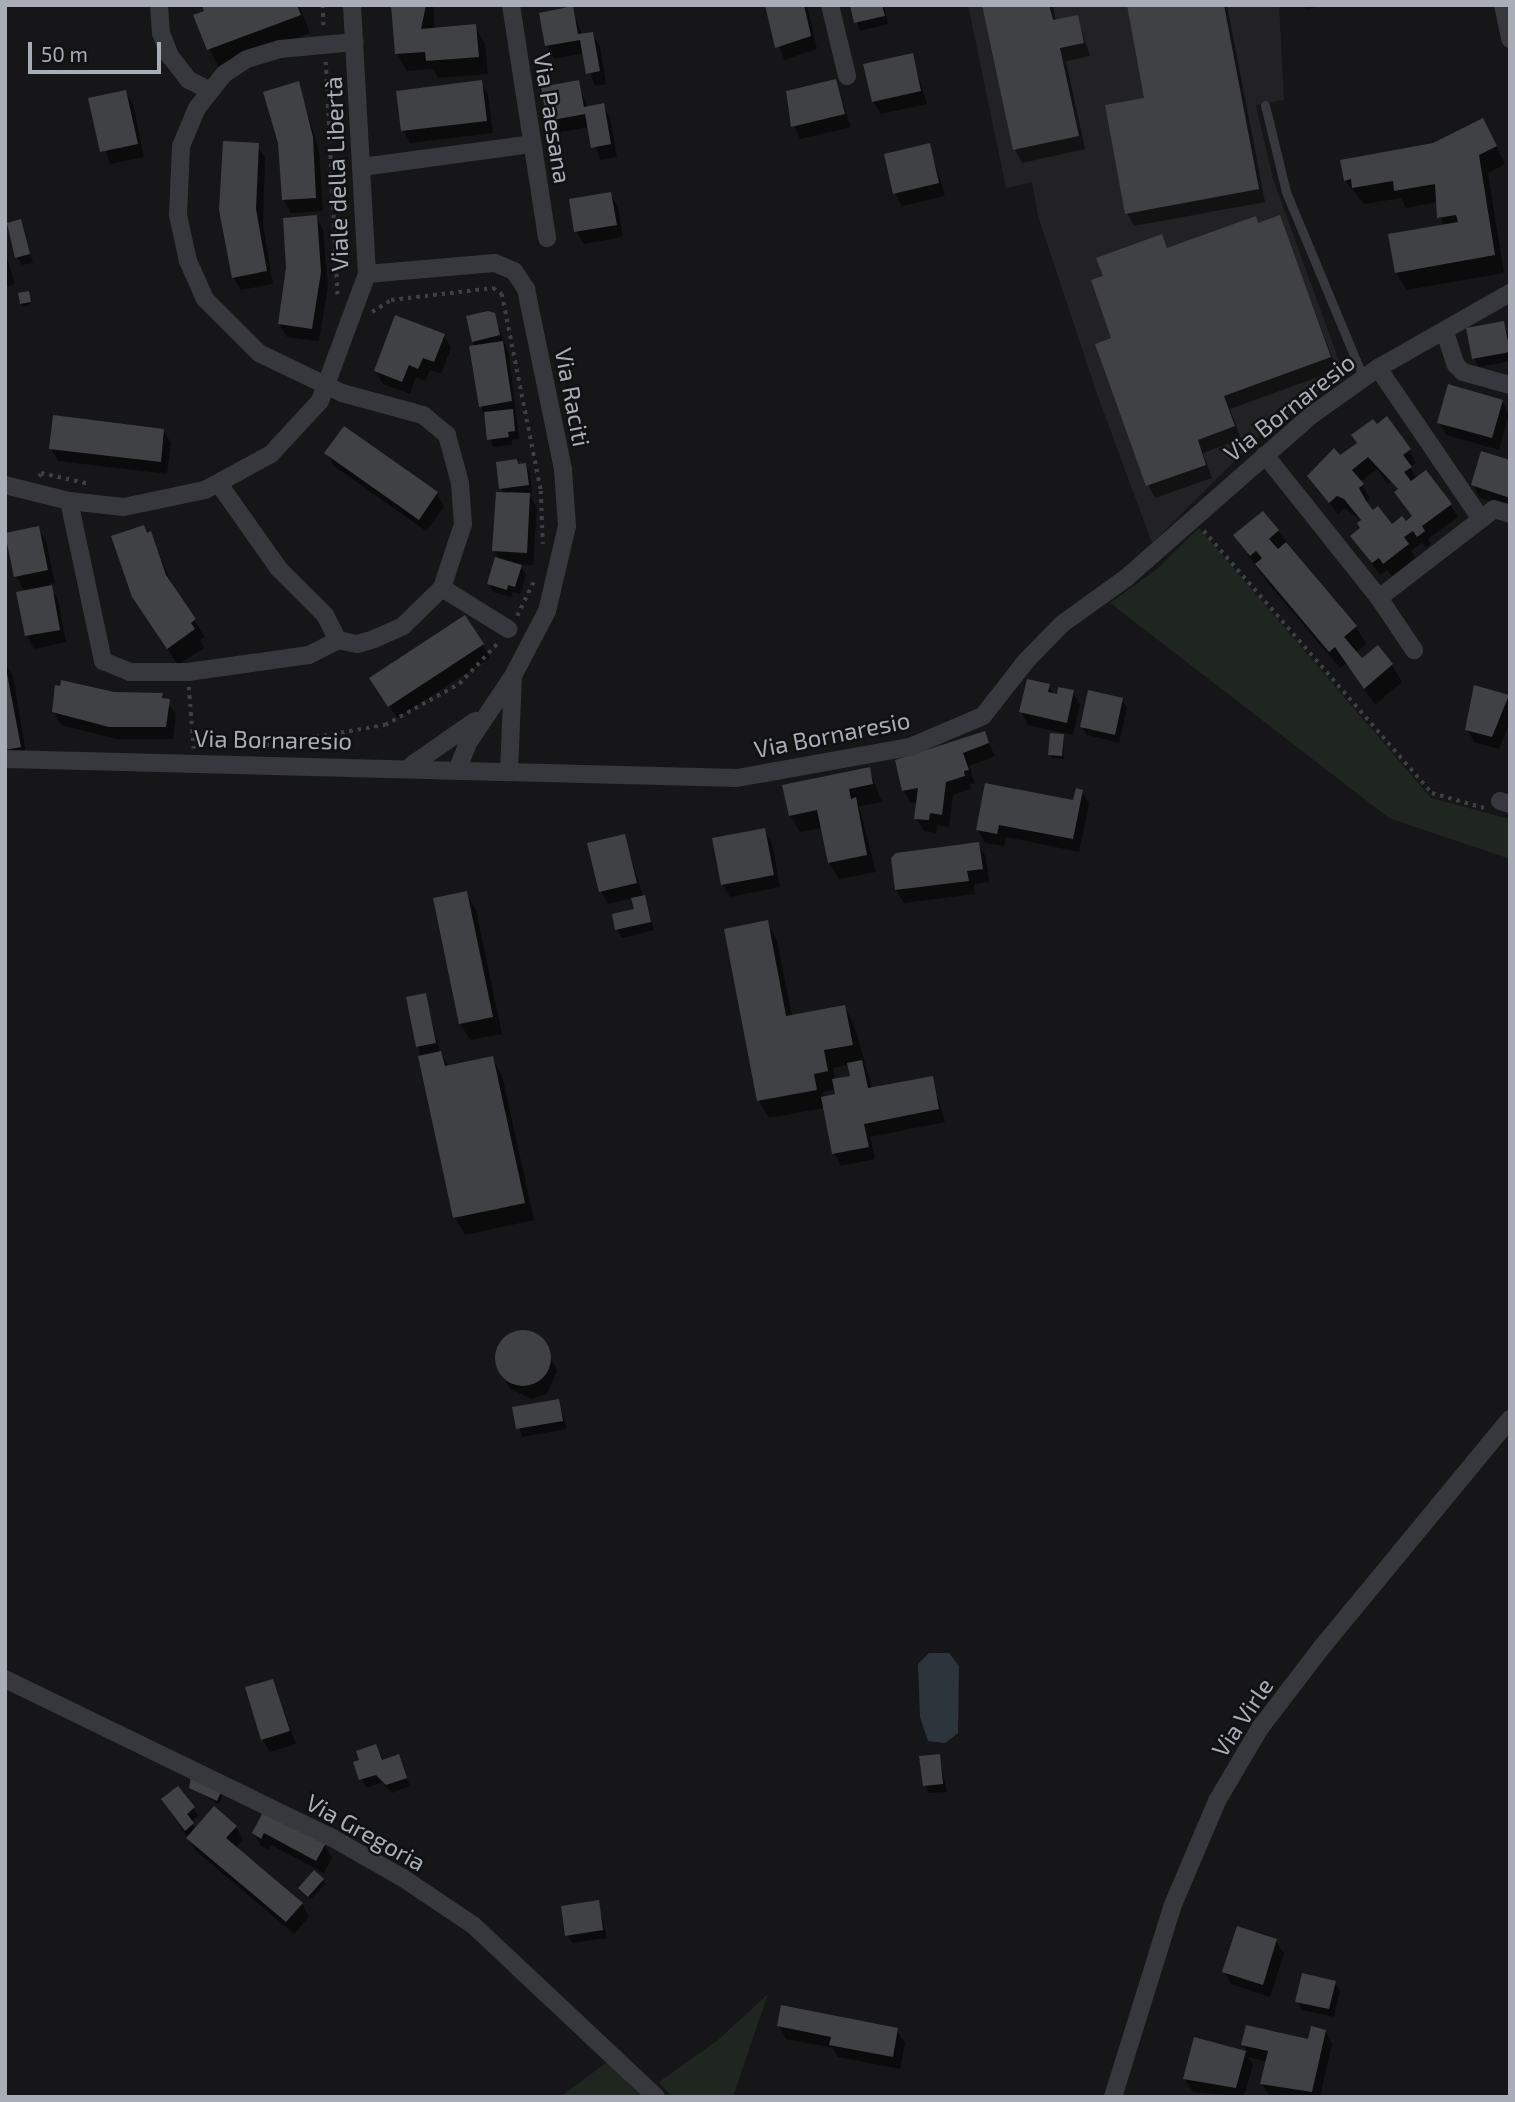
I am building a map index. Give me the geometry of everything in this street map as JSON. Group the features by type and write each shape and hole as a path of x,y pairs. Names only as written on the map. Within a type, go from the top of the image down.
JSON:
{"street":[{"path":"159,5 161,33 170,56 188,80 209,90"},
{"name":"Viale della Libertà","path":"5,485 69,501 124,507 219,484 271,454 297,429 327,386 368,274 352,5"},
{"name":"Via Paesana","path":"511,5 547,239"},
{"path":"830,5 847,76"},
{"path":"1503,5 1510,39"},
{"path":"69,501 103,661 130,671 188,672 309,655 338,640 357,644 403,626 442,588 463,524 460,483 447,435 423,415 327,386 259,353 229,327 205,299 188,261 178,215 177,171 188,125 209,90 247,59 280,49 355,42"},
{"path":"362,167 532,144"},
{"name":"Via Raciti","path":"368,274 495,262 514,271 526,289 563,470 567,526 547,611 513,676 493,705 458,768"},
{"name":"Via Bornaresio","path":"5,759 458,768 737,778 910,747 983,716 1026,660 1062,624 1126,578 1193,515 1370,372 1510,293"},
{"path":"1445,332 1456,365 1463,372 1510,384"},
{"path":"1370,372 1481,519"},
{"path":"1265,455 1379,598 1414,650"},
{"path":"219,484 279,569 325,615 338,640"},
{"path":"1379,598 1494,509 1510,513"},
{"path":"442,588 508,629"},
{"name":"Via Raciti","path":"509,770 513,676"},
{"path":"410,767 433,755 493,705"},
{"name":"Via Virle","path":"1113,2097 1172,1907 1217,1801 1260,1728 1510,1419"},
{"name":"Via Gregoria","path":"5,1679 329,1836 403,1878 473,1925 656,2097"}],"lane":[{"path":"1265,105 1286,192 1370,372"}],"path":[{"path":"323,5 337,302 335,310"},
{"path":"337,302 371,313 391,300 493,288 502,294 541,491 541,557"},
{"path":"33,492 41,473 98,485"},
{"path":"1193,515 1432,793 1502,806"},
{"path":"248,748 385,725 423,707 459,684 508,629 538,570"},
{"path":"188,672 193,749 207,749"}],"shaded area":[{"path":"968,5 1279,5 1284,100 1256,105 1273,179 1343,372 1260,436 1152,543 1097,394 1038,216 1032,182 1006,188"},
{"path":"1199,528 1431,798 1510,819 1510,859 1389,818 1110,603 1157,569"},
{"path":"929,1653 949,1653 959,1666 958,1733 945,1743 928,1741 920,1717 918,1664"},
{"path":"768,1994 733,2097 672,2097 659,2082 718,2040"},
{"path":"607,2062 642,2097 560,2097"}],"building":[{"path":"202,5 297,5 301,15 207,50 193,15 204,11"},
{"path":"391,5 426,5 421,29 476,24 479,57 426,61 425,52 395,54"},
{"path":"765,5 804,5 811,36 775,48"},
{"path":"850,5 882,5 885,16 854,23"},
{"path":"982,5 1049,5 1053,20 1078,15 1084,43 1060,48 1079,136 1013,150"},
{"path":"1127,5 1224,5 1259,189 1125,214 1105,105 1144,98"},
{"path":"573,6 578,34 593,32 600,71 586,74 580,40 545,46 539,13"},
{"path":"913,53 921,91 872,102 863,64"},
{"path":"836,79 845,114 791,127 786,91"},
{"path":"482,80 487,121 401,131 396,91"},
{"path":"579,80 584,107 604,103 611,144 591,148 585,114 547,121 541,87"},
{"path":"299,81 313,137 316,198 282,200 278,143 263,92"},
{"path":"126,90 138,144 100,152 88,98"},
{"path":"1483,118 1497,146 1479,155 1495,255 1395,273 1388,234 1458,222 1456,215 1437,218 1435,184 1394,191 1393,181 1352,188 1351,179 1344,181 1340,160 1433,143"},
{"path":"223,141 259,143 256,209 267,271 232,278 219,210"},
{"path":"930,143 939,183 893,194 884,154"},
{"path":"611,192 617,225 574,232 569,199"},
{"path":"317,215 321,272 312,329 278,324 286,268 283,218"},
{"path":"1280,215 1331,357 1224,396 1235,426 1198,440 1206,465 1146,486 1095,344 1111,338 1091,280 1103,276 1096,258 1162,234 1167,248 1256,216 1258,223"},
{"path":"21,219 30,254 15,258 7,223"},
{"path":"29,291 31,302 20,304 18,293"},
{"path":"488,311 495,313 500,335 472,342 466,316"},
{"path":"395,315 445,334 434,362 423,358 418,369 409,365 402,382 374,371"},
{"path":"1504,321 1510,352 1472,359 1466,328"},
{"path":"503,341 512,401 479,407 469,346"},
{"path":"1448,384 1503,400 1492,438 1437,423"},
{"path":"513,409 515,431 508,432 509,437 487,440 484,412"},
{"path":"53,415 164,429 161,462 49,449"},
{"path":"1387,416 1411,449 1403,455 1412,467 1404,472 1411,481 1426,470 1452,504 1422,526 1425,531 1417,537 1413,531 1404,537 1409,544 1383,564 1379,558 1372,563 1350,536 1360,528 1357,523 1361,520 1344,499 1337,496 1329,503 1307,476 1334,448 1340,455 1357,443 1351,435 1373,419 1377,424","holes":["1368,457 1398,489 1394,492 1412,516 1406,521 1402,516 1392,524 1378,506 1373,510 1366,501 1359,488 1364,484 1352,470"]},
{"path":"344,426 438,492 419,520 324,453"},
{"path":"1481,451 1510,460 1510,498 1471,485"},
{"path":"517,459 518,464 526,463 529,485 499,489 496,462"},
{"path":"496,492 530,493 527,553 492,551"},
{"path":"1263,511 1279,530 1269,539 1278,549 1286,542 1357,626 1344,637 1362,658 1378,645 1393,664 1364,689 1335,647 1329,652 1255,564 1262,558 1256,551 1250,556 1233,535"},
{"path":"144,525 147,533 151,531 166,575 196,619 191,623 195,629 167,649 132,597 111,536"},
{"path":"39,526 48,570 14,577 5,533"},
{"path":"495,557 522,565 515,587 508,585 507,590 487,584"},
{"path":"52,585 60,630 25,636 16,592"},
{"path":"465,615 484,644 388,707 369,678"},
{"path":"5,663 21,747 5,750"},
{"path":"1027,679 1050,684 1048,692 1057,694 1058,687 1074,690 1067,723 1019,712"},
{"path":"61,680 114,692 163,693 162,698 170,699 166,727 109,727 52,712 55,685 60,686"},
{"path":"1474,685 1509,695 1492,737 1465,730"},
{"path":"1088,690 1123,698 1115,735 1080,727"},
{"path":"985,731 989,743 963,753 969,770 964,771 965,776 946,782 942,815 930,813 929,820 914,819 918,788 902,791 895,760"},
{"path":"1050,733 1064,734 1062,756 1048,755"},
{"path":"870,767 873,784 849,789 851,799 856,797 867,855 828,863 817,810 789,816 782,785"},
{"path":"985,783 1073,800 1076,788 1083,790 1073,839 999,825 997,834 976,830"},
{"path":"765,828 774,875 721,885 712,838"},
{"path":"625,834 637,883 599,892 587,843"},
{"path":"979,842 983,869 967,871 969,881 895,890 891,858 896,853"},
{"path":"467,891 493,1017 459,1024 433,898"},
{"path":"645,895 651,922 615,930 612,914 634,909 631,898"},
{"path":"768,920 786,1016 845,1005 853,1045 824,1050 828,1071 814,1074 817,1090 757,1101 724,929"},
{"path":"426,993 436,1043 416,1047 406,997"},
{"path":"441,1051 445,1066 493,1056 525,1203 453,1218 418,1056"},
{"path":"862,1060 868,1088 933,1076 939,1109 864,1124 869,1147 832,1154 821,1097 835,1094 832,1079 850,1076 847,1063"},
{"path":"523,1330 534,1332 543,1338 549,1347 549,1369 543,1378 534,1384 523,1386 512,1384 503,1378 497,1369 495,1358 497,1347 503,1338 512,1332"},
{"path":"559,1399 563,1421 516,1429 512,1407"},
{"path":"273,1679 290,1731 261,1740 245,1687"},
{"path":"376,1744 382,1760 399,1754 407,1778 386,1785 376,1775 359,1780 353,1762 359,1760 356,1751"},
{"path":"940,1754 943,1784 923,1786 919,1756"},
{"path":"191,1777 221,1792 217,1801 189,1788"},
{"path":"178,1786 195,1807 187,1814 194,1823 185,1831 161,1799"},
{"path":"214,1806 237,1826 226,1838 303,1903 286,1922 186,1838"},
{"path":"264,1810 326,1843 316,1861 264,1833 261,1839 252,1833"},
{"path":"314,1870 324,1879 308,1897 298,1888"},
{"path":"599,1900 603,1930 565,1936 561,1906"},
{"path":"1237,1926 1277,1939 1263,1985 1222,1972"},
{"path":"1302,1973 1336,1981 1329,2009 1295,2002"},
{"path":"781,2005 898,2028 893,2057 829,2045 831,2037 777,2026"},
{"path":"1246,2025 1308,2039 1311,2026 1326,2030 1312,2092 1260,2084 1268,2051 1241,2045"},
{"path":"1194,2037 1246,2051 1236,2088 1183,2079"}]}
